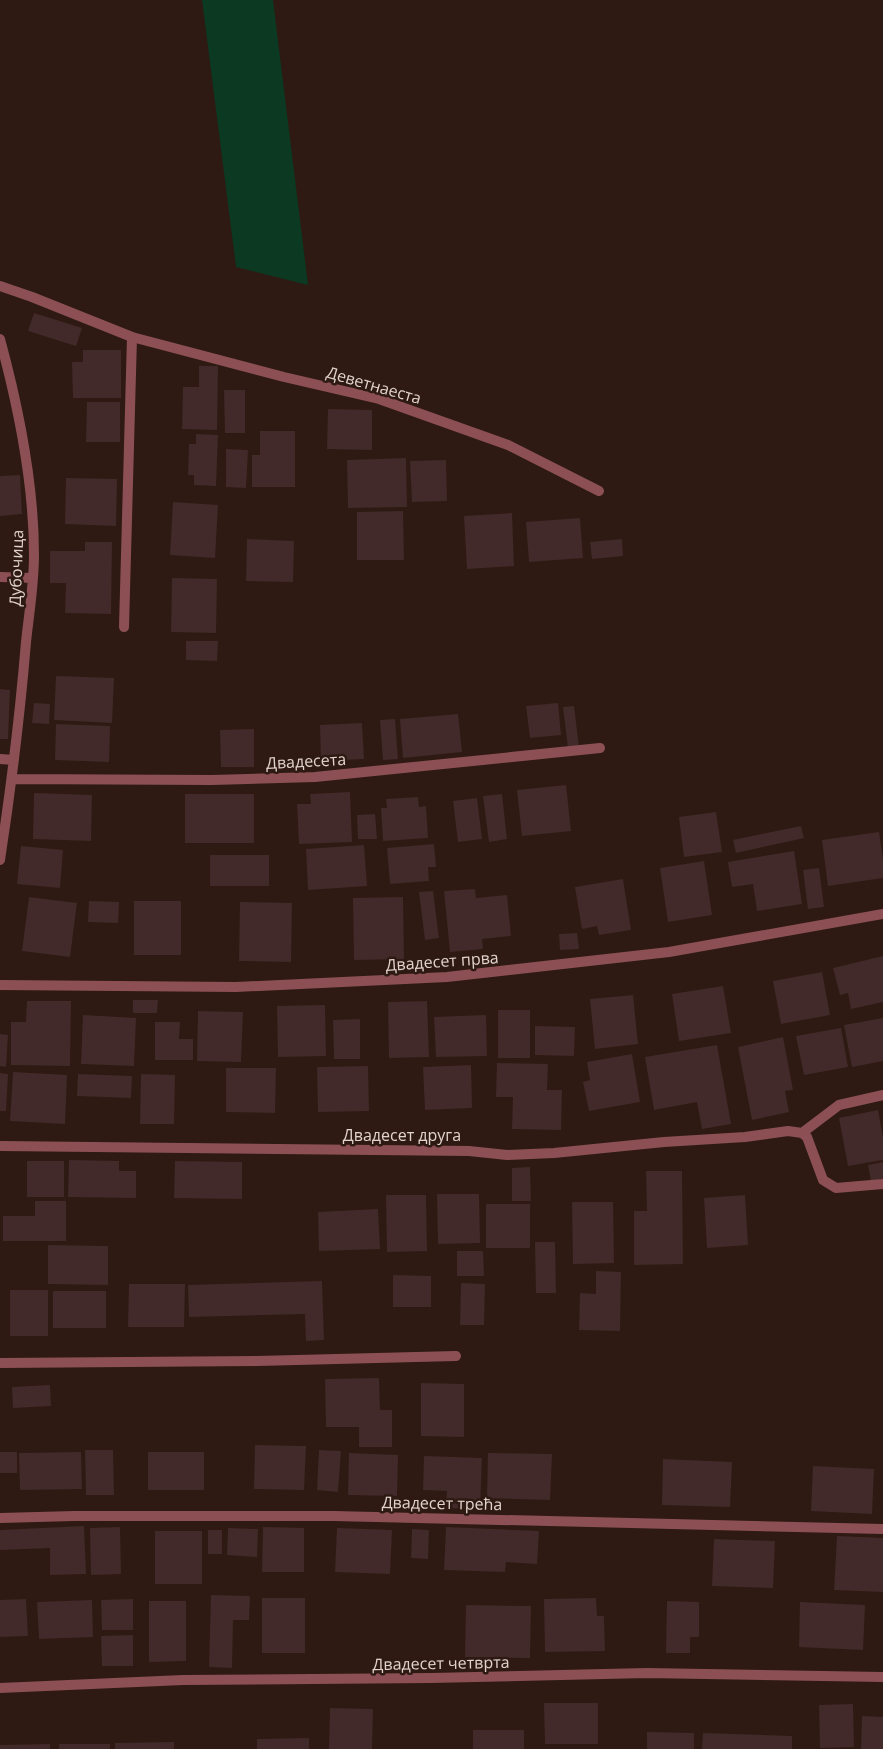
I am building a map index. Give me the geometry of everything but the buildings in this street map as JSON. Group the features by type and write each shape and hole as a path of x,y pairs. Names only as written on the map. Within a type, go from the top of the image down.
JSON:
{"street":[{"name":"Деветнаеста","path":"0,286 32,296 132,336 284,377 379,399 508,445 599,491"},
{"path":"124,627 132,336"},
{"name":"Дубочица","path":"0,339 13,387 24,444 31,505 34,556 13,779 0,860"},
{"path":"0,577 32,578"},
{"name":"Двадесета","path":"13,779 212,780 315,777 600,748"},
{"path":"0,759 14,760"},
{"name":"Двадесет прва","path":"0,984 236,987 447,977 669,952 883,914"},
{"path":"883,1095 839,1105 802,1133 807,1137 823,1180 836,1188 883,1184"},
{"name":"Двадесет друга","path":"0,1146 468,1151 507,1154 554,1153 664,1142 746,1137 788,1131 802,1133"},
{"path":"0,1363 257,1361 456,1356"},
{"name":"Двадесет трећа","path":"0,1518 74,1516 334,1516 883,1529"},
{"name":"Двадесет четврта","path":"0,1688 183,1680 431,1678 647,1673 883,1677"}],"green space":[{"path":"202,0 273,0 308,285 236,267"}]}
